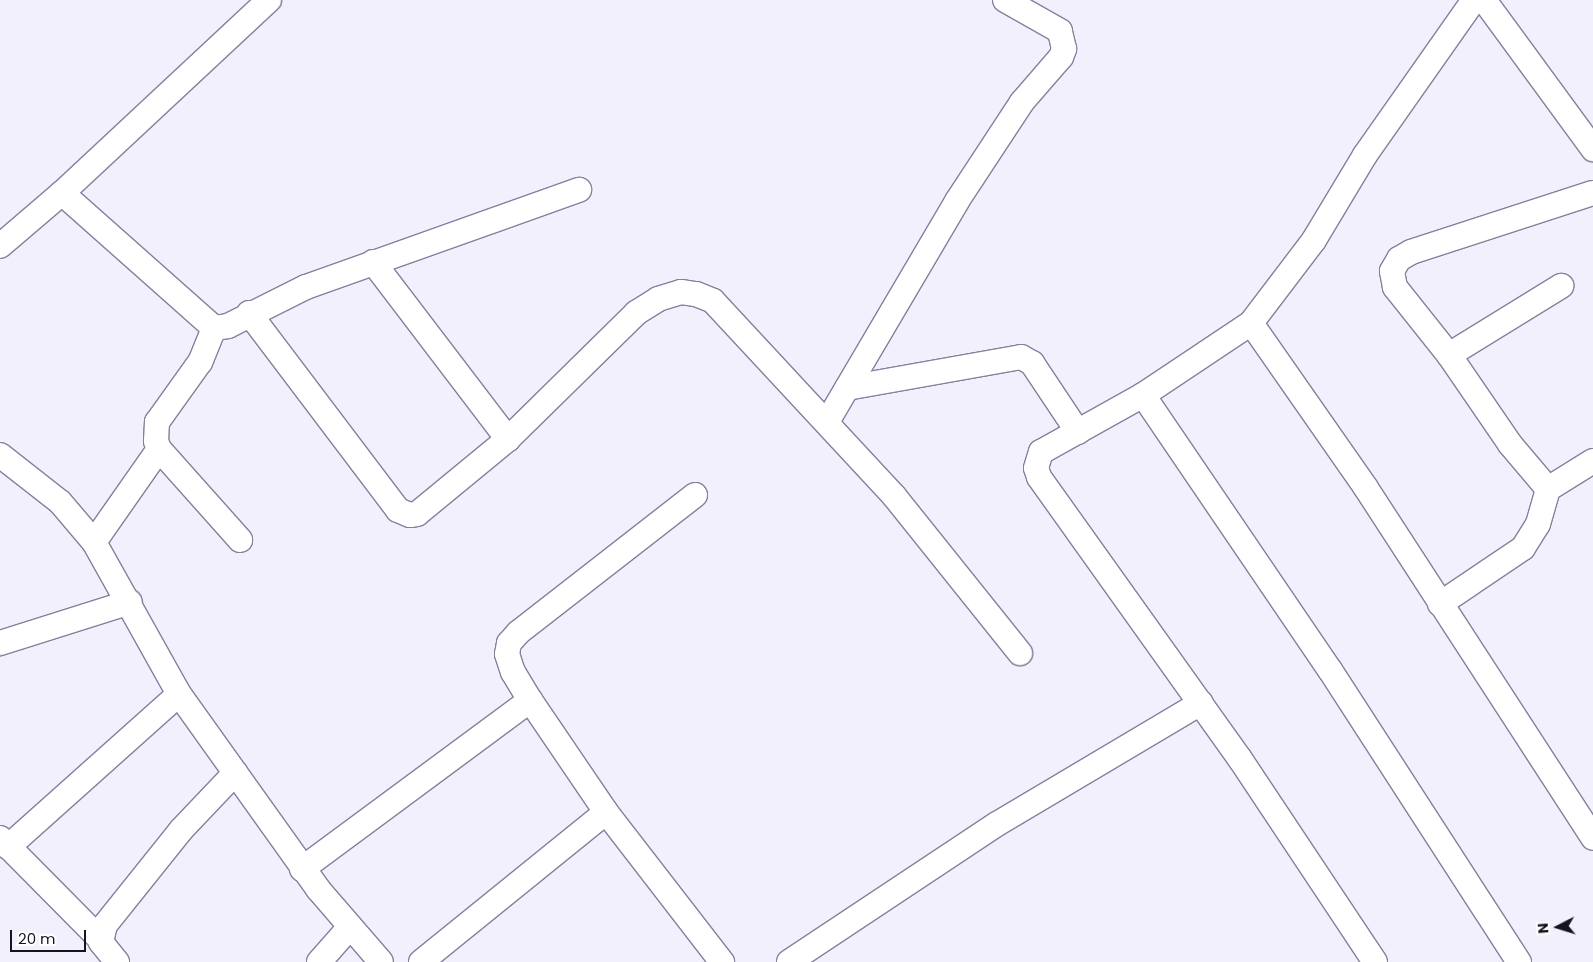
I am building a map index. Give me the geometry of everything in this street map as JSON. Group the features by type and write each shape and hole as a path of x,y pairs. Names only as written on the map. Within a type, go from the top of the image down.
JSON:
{"street":[{"path":"0,246 62,193 269,0"},
{"path":"827,422 957,201 1022,102 1061,57 1064,36 1005,0"},
{"path":"1375,962 1201,703 1039,477 1036,468 1041,452 1143,396 1251,322 1314,240 1365,155 1474,0"},
{"path":"1484,0 1593,149"},
{"path":"62,193 214,328 228,326 249,313 306,287 579,190"},
{"path":"1548,490 1510,444 1449,356 1395,287 1392,271 1399,259 1411,252 1593,193"},
{"path":"373,262 508,439"},
{"path":"1449,356 1561,286"},
{"path":"249,313 404,514 417,514 508,439 636,313 658,299 681,292 696,294 713,301 896,497 1020,653"},
{"path":"1251,322 1366,488 1593,838"},
{"path":"214,328 200,362 157,422 156,441 160,449 240,540"},
{"path":"847,388 1021,357 1032,363 1078,432"},
{"path":"1143,396 1330,670 1520,962"},
{"path":"94,542 160,449"},
{"path":"0,455 60,502 94,542 130,602 179,694 302,869 381,962"},
{"path":"1440,604 1523,548 1538,524 1548,490 1593,461"},
{"path":"695,495 509,644 509,663 530,700 606,812 722,962"},
{"path":"0,644 130,602"},
{"path":"117,962 100,938 4,842 179,694"},
{"path":"302,869 530,700"},
{"path":"789,962 997,824 1201,703"},
{"path":"100,938 105,925 181,830 235,772"},
{"path":"421,962 606,812"},
{"path":"319,962 350,927"}]}
